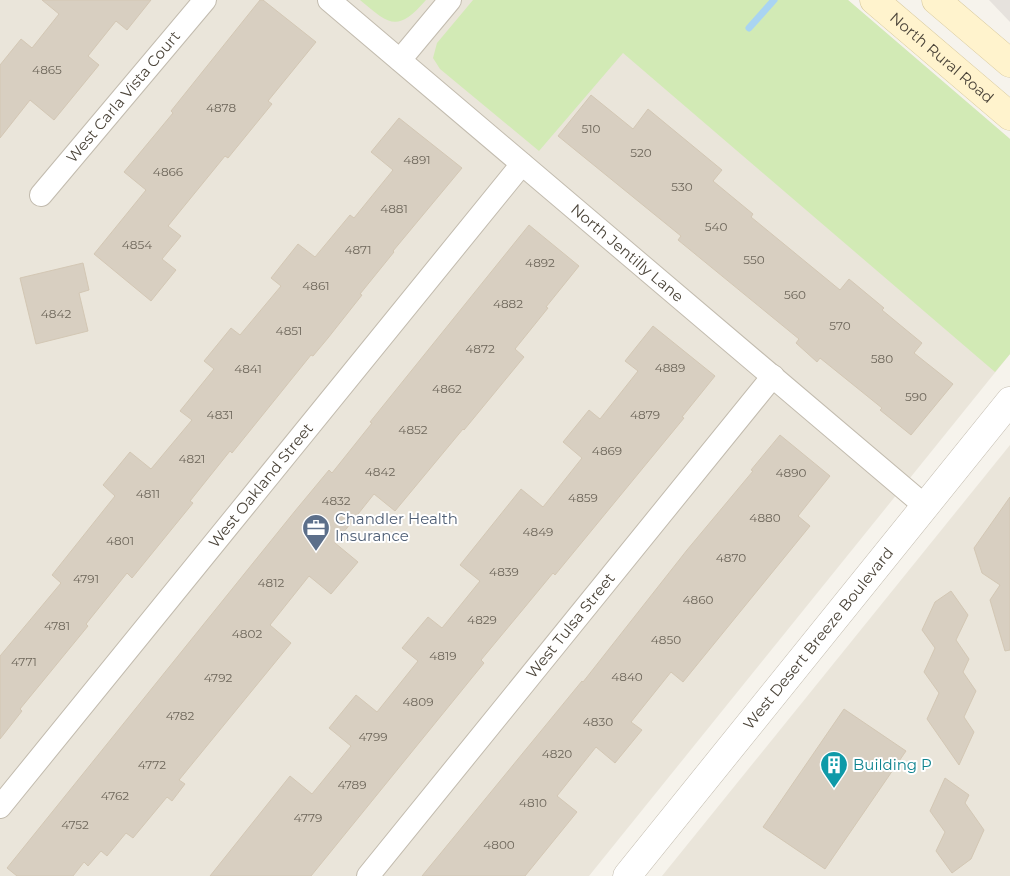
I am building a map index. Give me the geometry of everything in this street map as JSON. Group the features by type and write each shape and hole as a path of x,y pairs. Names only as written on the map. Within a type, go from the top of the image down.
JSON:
{"main road":[{"name":"North Rural Road","path":"874,0 1010,116"},
{"path":"936,0 1010,63"}],"street":[{"name":"West Carla Vista Court","path":"41,195 205,0"},
{"name":"North Jentilly Lane","path":"330,0 925,506"},
{"path":"400,60 450,0"},
{"name":"West Oakland Street","path":"0,808 522,164"},
{"name":"West Tulsa Street","path":"368,876 773,376"},
{"name":"West Desert Breeze Boulevard","path":"627,876 1010,401"}],"shaded area":[{"path":"0,0 848,0 1010,139 1010,354 589,876 0,876"},
{"path":"989,0 1010,0 1010,22"},
{"path":"1010,445 1010,876 662,876"}],"green space":[{"path":"360,0 426,0 408,17 393,22 386,20"},
{"path":"473,0 848,0 1010,139 1010,354 995,372 623,53 539,151 440,69 433,58 437,43"}],"building":[{"path":"42,0 151,0 127,30 116,21 88,56 99,65 54,120 30,100 0,138 0,65 21,39 32,48 59,14"},
{"path":"260,0 263,0 316,42 268,101 272,104 228,158 225,156 168,226 181,236 162,259 176,270 151,301 94,254 146,190 124,172 173,113 171,111"},
{"path":"591,95 633,129 648,109 722,170 713,181 753,214 751,217 840,290 849,279 884,308 882,310 922,343 914,353 953,384 911,435 880,410 882,408 820,358 817,362 796,343 799,339 678,240 681,236 558,136"},
{"path":"399,118 462,168 393,251 360,294 362,295 328,338 313,356 311,355 232,453 230,451 190,501 193,503 132,578 127,573 86,624 88,626 20,709 22,711 0,739 0,656 61,583 52,575 115,496 103,485 130,452 151,469 192,420 180,411 214,369 204,361 231,328 240,335 281,286 271,278 298,244 315,257 350,215 354,218 393,170 371,152"},
{"path":"529,225 579,266 515,349 524,357 395,511 374,494 335,543 358,562 331,594 309,576 270,625 291,643 179,780 185,784 172,801 167,797 133,838 126,833 107,856 101,851 88,866 84,862 73,876 17,876 7,868 295,511 329,470 332,473 372,423 370,422"},
{"path":"83,263 89,290 79,293 88,331 36,344 20,278"},
{"path":"653,326 715,376 682,417 684,418 555,575 553,573 481,660 484,663 311,876 210,876 290,776 312,794 351,746 329,728 356,695 377,712 418,661 402,648 428,617 442,628 480,581 460,565 521,489 543,507 582,458 563,442 589,410 600,419 638,371 625,361"},
{"path":"780,435 830,476 798,516 810,526 683,682 671,672 631,722 642,730 615,763 596,747 557,796 577,812 525,876 422,876 583,682"},
{"path":"1010,497 1010,650 1005,651 990,600 1000,585 982,573 974,548"},
{"path":"951,591 968,615 956,640 969,659 963,672 976,691 964,717 974,732 959,765 927,719 939,693 924,672 935,648 922,630 935,602"},
{"name":"Building P","path":"844,709 906,751 825,869 763,827"},
{"path":"945,778 969,795 965,803 984,830 971,859 952,873 936,851 945,832 930,811"}],"waterway":[{"path":"749,28 774,0"}],"place":[{"name":"Chandler Health Insurance","path":"316,552"},
{"name":"Building P","path":"834,789"}]}
